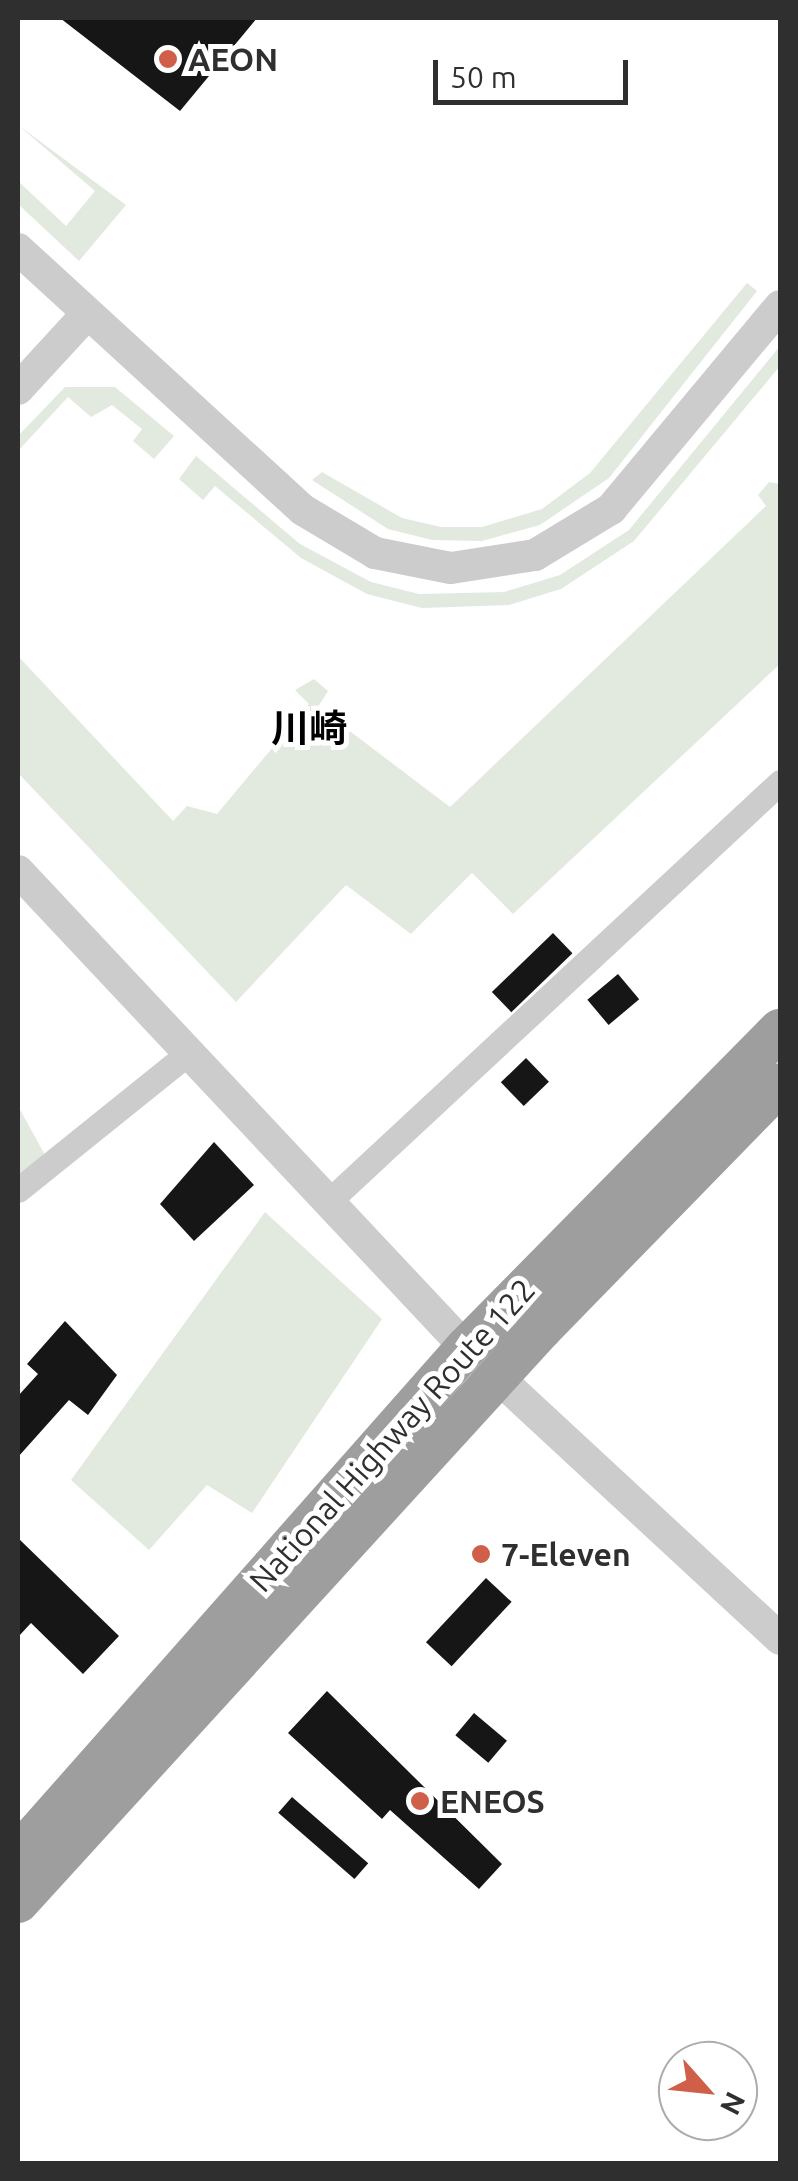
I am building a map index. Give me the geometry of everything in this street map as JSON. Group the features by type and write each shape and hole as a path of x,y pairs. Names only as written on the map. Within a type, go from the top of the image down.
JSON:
{"highway":[{"name":"National Highway Route 122","path":"18,1855 466,1348 780,1030"},
{"name":"National Highway Route 122","path":"18,1902 498,1377 780,1084"}],"street":[{"path":"18,249 86,315 324,525 374,553 451,568 536,555 611,509 780,306"},
{"path":"18,388 86,315"},
{"path":"328,1203 780,782"},
{"path":"18,870 186,1054 466,1348 780,1638"},
{"path":"18,1190 186,1054"}],"shaded area":[{"path":"18,125 126,205 79,261 18,204 18,181 66,226 95,191"},
{"path":"747,283 757,291 609,478 540,525 482,541 432,540 388,529 312,480 322,472 402,518 441,527 482,527 542,509 590,473"},
{"path":"780,346 780,366 634,541 561,589 509,605 422,608 367,594 301,558 215,486 203,500 179,479 196,456 300,544 371,582 419,594 504,592 560,575 629,530"},
{"path":"65,387 115,387 174,436 154,459 133,441 142,429 112,405 91,417 68,397 18,451 18,436"},
{"path":"769,482 780,484 780,664 513,914 472,873 411,934 346,885 236,1002 18,773 18,656 173,821 187,806 217,814 309,704 295,690 314,679 328,691 318,707 450,807 766,506 758,495"},
{"path":"18,1106 45,1155 18,1177"},
{"path":"265,1212 382,1319 252,1513 207,1485 149,1550 71,1480"}],"building":[{"name":"AEON","path":"60,18 257,18 180,111"},
{"path":"553,933 572,953 511,1012 492,992"},
{"path":"618,974 639,999 609,1025 587,1000"},
{"path":"526,1058 549,1082 524,1106 501,1082"},
{"path":"214,1142 254,1185 194,1241 160,1204"},
{"path":"65,1321 117,1375 88,1415 69,1400 18,1457 18,1396 38,1374 27,1364"},
{"path":"18,1538 119,1636 83,1674 31,1623 18,1637"},
{"path":"486,1578 512,1602 452,1666 426,1642"},
{"path":"327,1691 502,1864 479,1889 390,1810 382,1819 288,1733"},
{"path":"474,1713 507,1741 488,1763 455,1735"},
{"path":"292,1797 368,1863 354,1879 278,1813"}],"place":[{"name":"AEON","path":"168,59"},
{"name":"7-Eleven","path":"481,1554"},
{"name":"ENEOS","path":"420,1801"}],"district":[{"name":"川崎","path":"309,729"}]}
